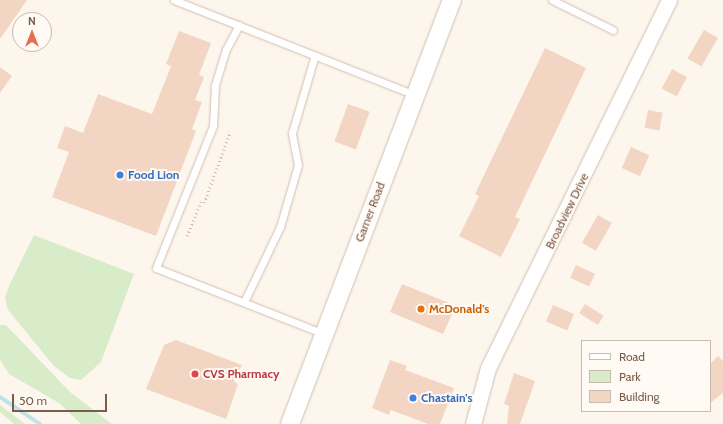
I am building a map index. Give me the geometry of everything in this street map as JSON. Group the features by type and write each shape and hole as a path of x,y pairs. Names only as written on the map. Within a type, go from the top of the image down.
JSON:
{"street":[{"name":"Garner Road","path":"290,424 452,0"},
{"name":"Broadview Drive","path":"473,424 480,392 488,368 669,0"}],"lane":[{"path":"174,0 415,95"},
{"path":"552,0 613,30"},
{"path":"239,26 226,49 215,86 213,126 156,268 324,334"},
{"path":"244,302 280,227 298,165 292,134 315,55"}],"path":[{"path":"187,236 203,202 230,132"}],"green space":[{"path":"34,235 134,274 101,362 81,380 70,378 54,366 8,310 5,298 9,286"},
{"path":"0,325 6,325 70,392 112,424 81,424 59,403 9,374 0,360"},
{"path":"0,405 25,424 14,424 0,412"}],"building":[{"path":"0,0 27,0 19,12 12,12 12,22 0,39"},
{"path":"704,30 718,38 701,67 688,59"},
{"name":"Food Lion","path":"179,31 211,43 199,75 204,77 195,100 202,102 192,129 196,131 156,236 52,197 69,152 57,148 65,126 83,133 98,94 152,114 171,66 166,64"},
{"path":"545,48 586,68 515,217 520,219 501,257 459,236 479,196 475,194"},
{"path":"0,67 12,76 0,93"},
{"path":"672,69 687,77 677,96 662,88"},
{"path":"348,104 370,112 356,149 334,142"},
{"path":"648,110 663,113 659,131 645,128"},
{"path":"631,147 649,155 640,176 622,168"},
{"path":"598,215 612,223 596,251 582,243"},
{"path":"576,265 595,274 589,287 570,278"},
{"name":"McDonald's","path":"402,284 449,303 447,307 454,310 443,334 390,312"},
{"path":"585,304 604,316 598,325 579,313"},
{"path":"553,305 574,314 567,331 546,322"},
{"name":"CVS Pharmacy","path":"176,340 242,365 234,382 238,384 226,419 146,389 164,345"},
{"path":"718,356 723,361 723,393 711,402 711,363"},
{"name":"Chastain's","path":"390,360 407,366 405,370 454,388 440,424 428,424 391,410 389,415 372,408"},
{"path":"514,373 535,381 520,424 507,424 509,406 504,404"}],"waterway":[{"path":"0,397 40,424"}],"place":[{"name":"Food Lion","path":"120,175"},
{"name":"McDonald's","path":"421,309"},
{"name":"CVS Pharmacy","path":"195,374"},
{"name":"Chastain's","path":"413,398"}]}
